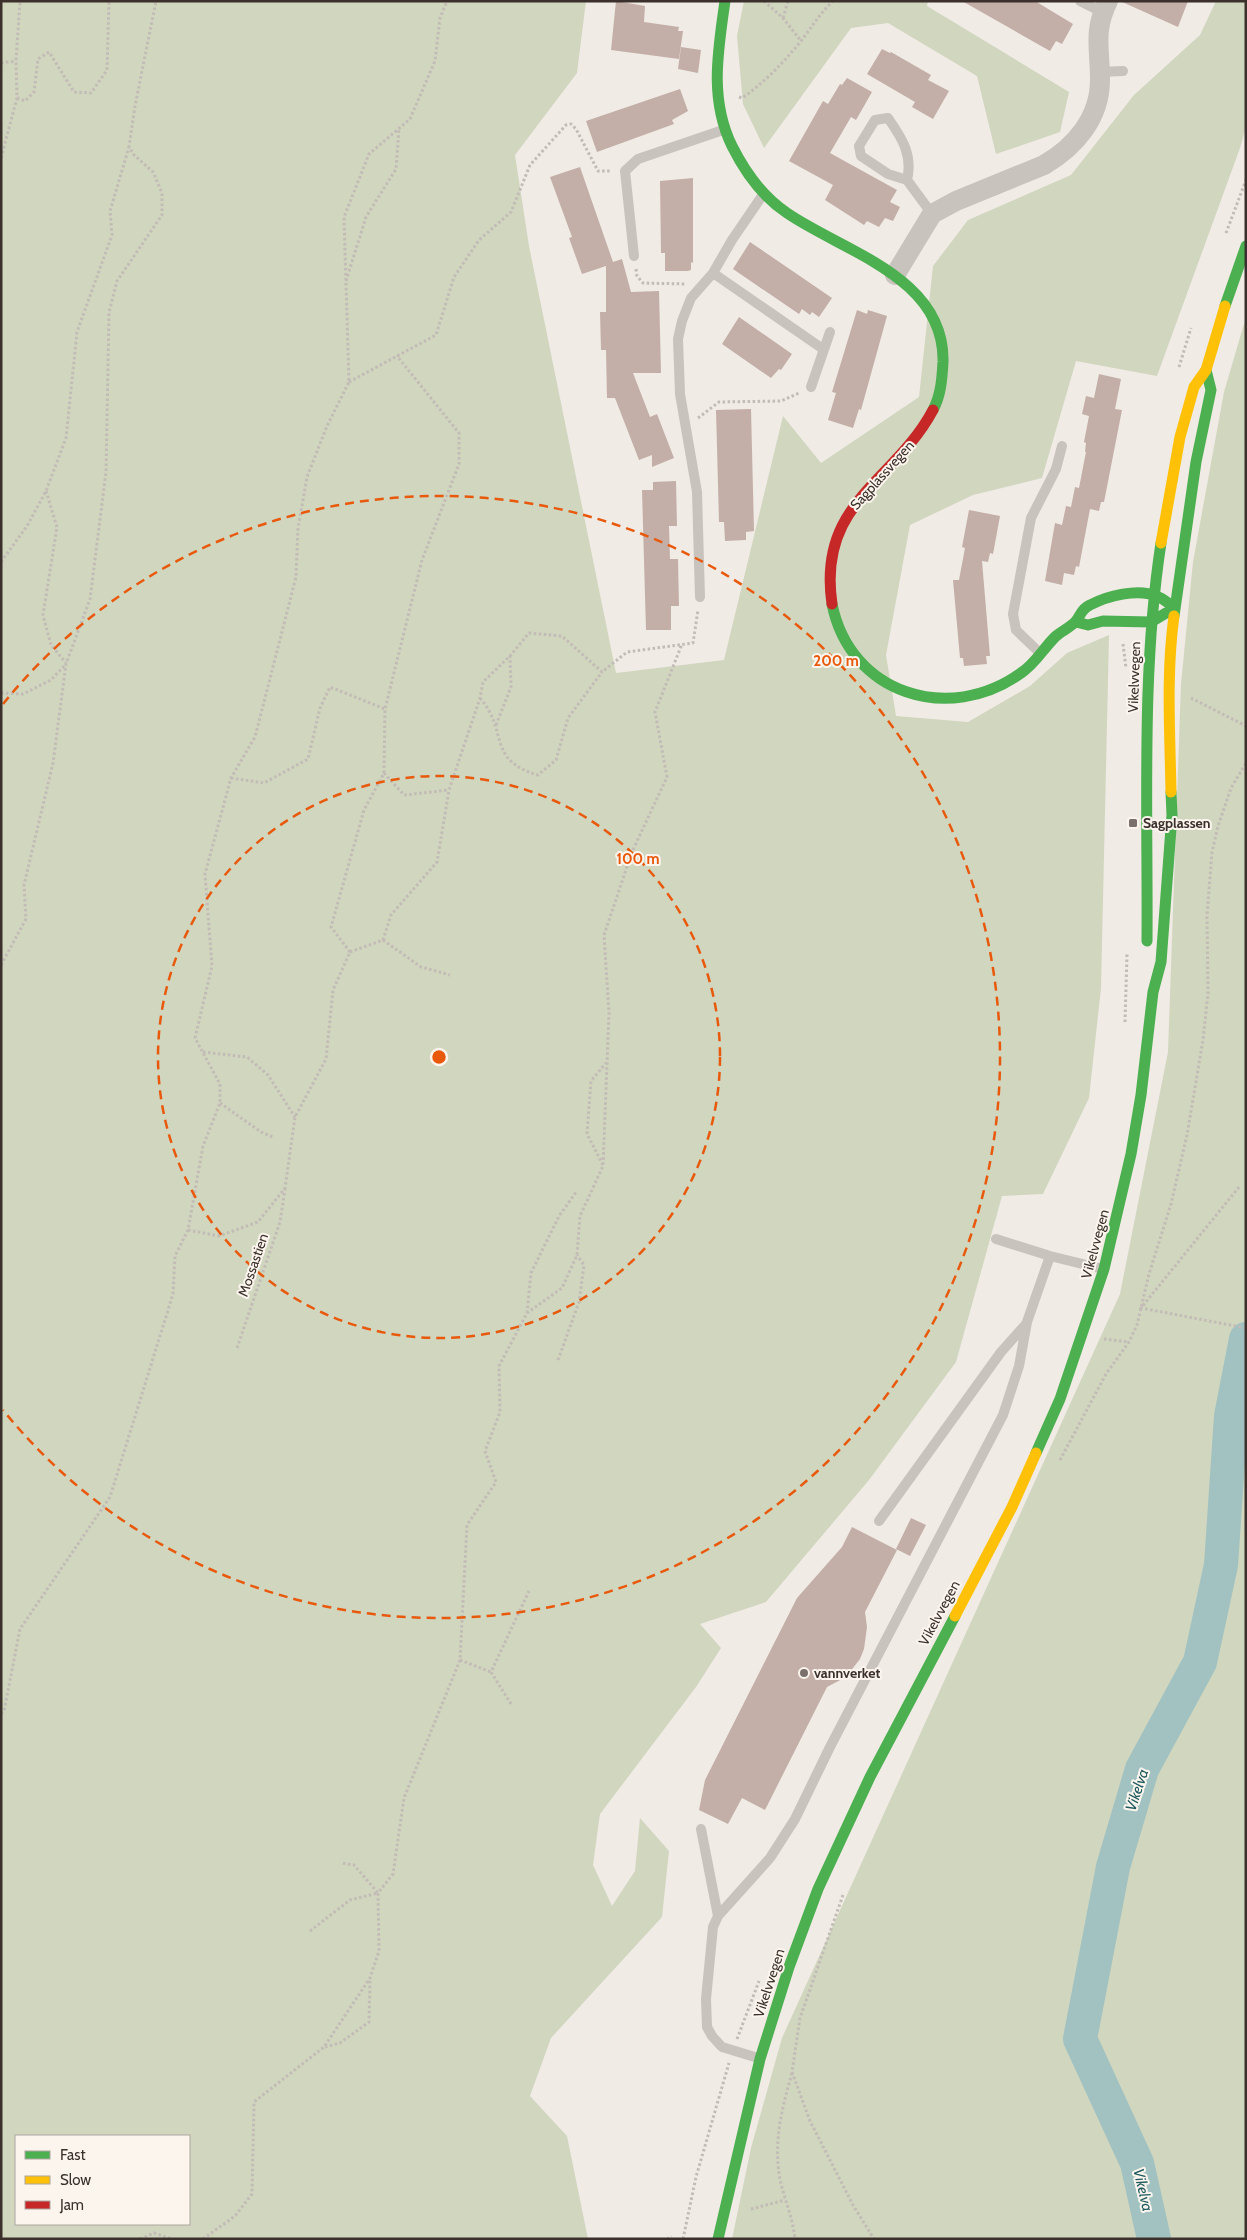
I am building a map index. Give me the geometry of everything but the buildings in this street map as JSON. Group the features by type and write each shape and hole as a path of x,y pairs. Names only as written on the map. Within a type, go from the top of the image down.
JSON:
{"street":[{"name":"Sagplassvegen","path":"725,1 719,44 717,86 724,130 741,164 764,192 786,212 895,275 918,296 934,318 943,349 943,377 938,399 926,425 859,498 843,524 832,562 830,584 832,604 838,625 855,655 873,675 906,693 953,700 986,692 1023,672 1060,632 1076,622 1081,610 1102,599 1114,596 1153,594"},
{"path":"895,275 932,214 956,201 1007,181 1057,158 1086,128 1097,101 1100,72 1098,34 1105,6"},
{"name":"Vikelvvegen","path":"1147,952 1148,717 1153,594 1164,517 1180,437 1194,387 1206,370 1217,328 1246,246"},
{"name":"Vikelvvegen","path":"718,2239 760,2059 789,1966 818,1889 870,1777 1012,1507 1060,1399 1104,1270 1132,1154 1141,1095 1152,992 1161,962 1170,865 1172,816 1169,684 1175,608 1196,462 1210,390 1206,370"},
{"path":"1076,622 1088,625 1103,621 1151,622 1175,608 1153,594"},
{"name":"Vikelvvegen","path":"1148,970 1152,992"}],"lane":[{"path":"1080,1 1105,6"},
{"path":"1100,72 1123,71"},
{"path":"907,180 910,158 902,139 888,118 876,120 859,146 861,156 888,174 907,180 932,214"},
{"path":"634,256 625,171 638,159 724,130"},
{"path":"700,598 697,492 680,394 678,339 686,308 702,284 713,273 732,240 764,192"},
{"path":"713,273 823,349"},
{"path":"812,387 830,332"},
{"path":"1041,653 1016,630 1013,614 1031,518 1056,469 1062,446"},
{"path":"996,1239 1104,1270"},
{"path":"760,2059 722,2047 712,2036 708,2027 706,2012 711,1938 718,1916 770,1858 795,1820 830,1746 1003,1415 1019,1366 1027,1322 1050,1256"},
{"path":"879,1521 1001,1352 1027,1322"},
{"path":"701,1829 718,1916"}],"path":[{"path":"1,158 17,98 16,61 20,1"},
{"path":"17,98 25,101 34,92 38,59 49,52 74,92 91,93 107,70 109,1"},
{"path":"1,562 27,526 46,491 66,438 77,332 112,235 110,211 129,147 135,106 156,1"},
{"path":"1,1714 4,1711 20,1629 110,1497 173,1294 175,1256 188,1230 203,1146 220,1103 220,1084 195,1038 212,966 205,874 231,778 255,737 296,577 298,528 307,477 327,426 349,382 344,217 369,154 410,119 435,61 440,18 447,1"},
{"path":"764,1 783,18 801,41"},
{"path":"783,18 788,1"},
{"path":"732,96 742,98 762,84 801,41 819,15 834,1"},
{"path":"1,63 16,61"},
{"path":"349,382 436,335 454,277 479,240 510,212 530,165 566,126 571,124 576,129 598,171 625,171"},
{"path":"345,284 366,217 396,169 399,128"},
{"path":"1,965 26,919 24,885 53,763 66,664 90,598 106,472 109,312 117,281 162,215 162,193 153,172 134,155 129,147"},
{"path":"634,256 637,276 643,282 702,284"},
{"path":"350,952 330,927 364,810 384,773 385,709 422,560 459,464 459,433 397,356"},
{"path":"687,429 719,402 781,402 812,387"},
{"path":"46,491 58,527 43,615 51,645 66,664"},
{"path":"480,698 490,709 505,756 520,770 538,775 556,760 568,718 602,672 627,652 693,643 700,598"},
{"path":"383,940 391,915 437,862 449,790 480,698 483,682 510,656 529,633 562,636 602,672"},
{"path":"1122,640 1127,675"},
{"path":"527,1313 562,1288 576,1255 580,1216 603,1166 609,1013 604,935 632,852 667,777 655,712 682,644"},
{"path":"495,726 511,687 510,656"},
{"path":"1,693 23,694 51,680 66,664"},
{"path":"1169,684 1187,696 1246,726"},
{"path":"231,778 264,783 308,759 320,708 330,687 385,709"},
{"path":"384,773 404,795 449,790"},
{"path":"203,1052 247,1057 268,1076 295,1117 326,1059 333,990 350,952 383,940"},
{"path":"383,940 421,967 450,975"},
{"path":"1124,1026 1128,948"},
{"path":"603,1166 587,1134 591,1081 607,1062"},
{"path":"220,1103 261,1132 273,1138"},
{"name":"Mossastien","path":"237,1348 280,1222 295,1117"},
{"path":"1239,1187 1140,1308 1246,1328"},
{"path":"188,1230 219,1236 258,1222 285,1188"},
{"path":"203,2239 235,2216 252,2194 254,2102 324,2047 370,1978 379,1951 378,1893 392,1874 404,1798 460,1660 467,1525 496,1482 485,1451 500,1412 499,1366 527,1313 531,1273 559,1216 577,1191"},
{"path":"558,1360 579,1302 584,1265 576,1255"},
{"path":"491,1672 529,1591"},
{"path":"460,1660 491,1672 511,1704"},
{"path":"342,1862 354,1865 378,1893"},
{"path":"310,1931 350,1900 378,1893"},
{"path":"683,2239 696,2178 733,2051 760,1977"},
{"path":"324,2047 340,2043 369,2022 370,1978"},
{"path":"792,2072 778,2133 780,2178 795,2239"},
{"path":"751,2209 785,2200"},
{"path":"140,2239 154,2233 172,2239"},
{"path":"667,2239 672,2237"}],"green space":[{"path":"1,1 586,1 577,73 515,155 529,246 616,673 724,660 783,416 821,463 919,397 933,266 968,220 1071,175 1134,95 1200,35 1216,1 1246,1 1246,127 1157,376 1076,361 1042,478 973,495 910,525 886,655 896,716 968,722 1030,686 1067,653 1109,635 1101,988 1089,1098 1043,1194 1002,1196 956,1362 869,1480 766,1602 700,1624 721,1648 696,1687 600,1814 593,1865 612,1906 635,1871 640,1818 669,1851 662,1917 551,2038 530,2096 567,2136 588,2239 1,2239"},
{"path":"744,1 928,1 927,6 1069,92 1060,132 996,154 977,76 888,23 851,28 764,148 743,104 737,36"},
{"path":"1246,317 1246,2239 732,2239 751,2148 782,2038 1120,1294 1168,1052 1181,684 1193,562 1224,392"}],"waterway":[{"name":"Vikelva","path":"1154,2239 1137,2163 1080,2039 1113,1867 1142,1769 1200,1662 1221,1565 1231,1416 1246,1339"}],"traffic: fast":[{"path":"725,1 717,75 720,111 732,146 755,183 778,207 887,270 910,288 927,308 939,333 943,362 942,381 933,410"},
{"path":"1225,306 1246,246"},
{"path":"1174,616 1196,462 1211,390 1206,370"},
{"path":"1147,941 1148,691 1155,592 1161,543"},
{"path":"832,604 842,635 859,660 881,679 906,692 934,698 964,697 993,689 1021,673 1035,661 1055,637 1078,619 1085,608 1105,599 1123,594 1149,594 1161,598 1175,608"},
{"path":"1076,622 1088,625 1103,621 1151,622 1166,613"},
{"path":"1036,1453 1060,1399 1104,1269 1131,1154 1141,1095 1153,992 1161,962 1172,815 1171,792"},
{"path":"718,2239 760,2059 789,1967 818,1889 870,1777 955,1616"}],"traffic: slow":[{"path":"1161,543 1180,437 1194,387 1206,370 1225,306"},
{"path":"1171,792 1169,682 1174,616"},
{"path":"955,1616 1012,1507 1036,1453"}],"traffic: jam":[{"path":"832,604 830,569 836,541 847,517 862,496 917,435 933,410"}],"place":[{"name":"Sagplassen","path":"1133,823"},
{"name":"vannverket","path":"804,1673"}]}
